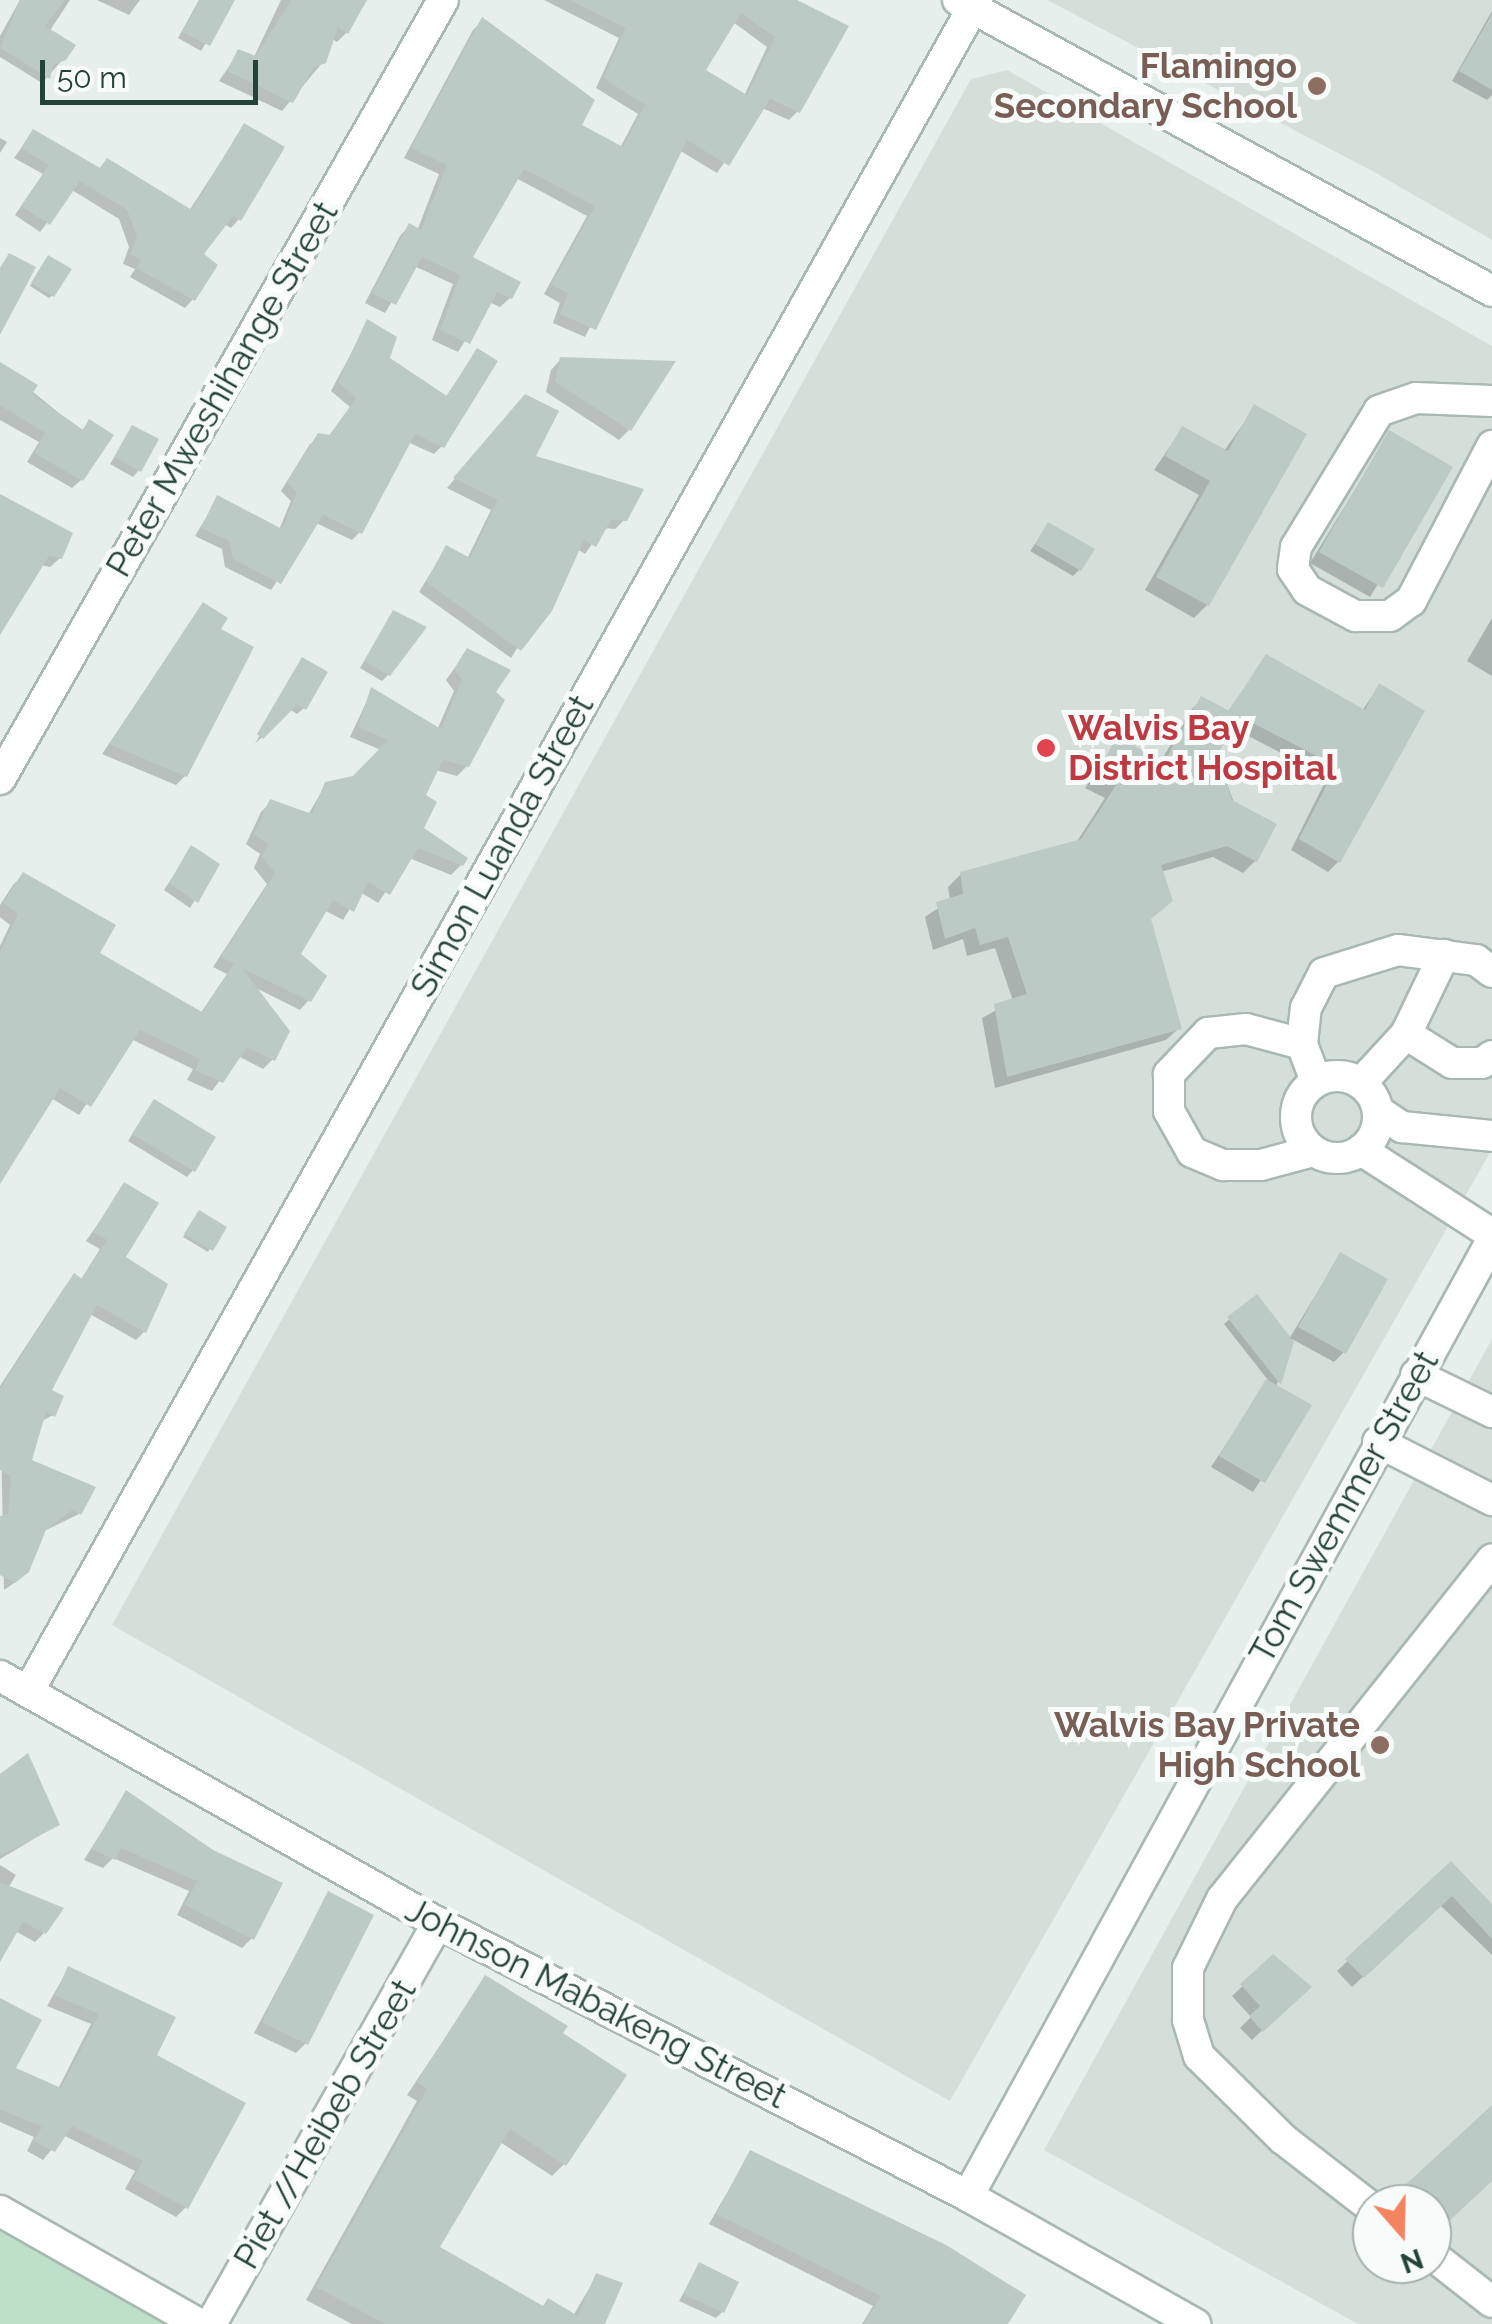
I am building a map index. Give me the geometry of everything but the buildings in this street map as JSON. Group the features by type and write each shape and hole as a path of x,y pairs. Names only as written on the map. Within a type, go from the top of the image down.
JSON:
{"street":[{"name":"Peter Mweshihange Street","path":"0,778 443,0"},
{"path":"969,3 1492,291"},
{"name":"Simon Luanda Street","path":"28,1692 969,3"},
{"path":"1492,400 1416,398 1380,411 1296,547 1293,569 1307,590 1355,616 1390,616 1412,601 1492,446"},
{"path":"1316,1081 1302,1044 1306,1008 1324,973 1398,950 1476,960 1492,972"},
{"path":"1361,1083 1406,1034 1444,956"},
{"path":"1302,1044 1246,1029 1208,1033 1169,1074 1169,1110 1192,1152 1222,1165 1261,1165 1313,1151 1346,1158 1362,1150 1375,1133 1378,1111"},
{"path":"1406,1034 1452,1063 1482,1063 1492,1056"},
{"path":"1313,1151 1299,1136 1294,1115 1316,1081 1347,1076 1361,1083 1378,1111 1402,1126 1492,1136"},
{"path":"1362,1150 1492,1237"},
{"name":"Tom Swemmer Street","path":"968,2196 1492,1237"},
{"path":"1416,1374 1492,1412"},
{"path":"1378,1442 1492,1500"},
{"path":"1352,2192 1283,2139 1199,2056 1188,2020 1188,1968 1222,1899 1492,1558"},
{"name":"Johnson Mabakeng Street","path":"0,1676 438,1924 968,2196 1195,2324"},
{"name":"Piet //Heibeb Street","path":"211,2324 438,1924"},
{"path":"0,2212 199,2324"},
{"path":"1452,2271 1492,2302"}],"shaded area":[{"name":"Flamingo Secondary School","path":"1047,0 1492,0 1492,240 1374,172"},
{"name":"Walvis Bay District Hospital","path":"1007,70 1492,346 1492,1149 950,2101 112,1625 971,79"},
{"name":"Walvis Bay Private High School","path":"1492,1339 1492,2324 1358,2324 1044,2150"}],"green space":[{"path":"0,2227 169,2324 0,2324"}],"place":[{"name":"Flamingo Secondary School","path":"1317,86"},
{"name":"Walvis Bay District Hospital","path":"1046,748"},
{"name":"Walvis Bay Private High School","path":"1380,1745"}]}
